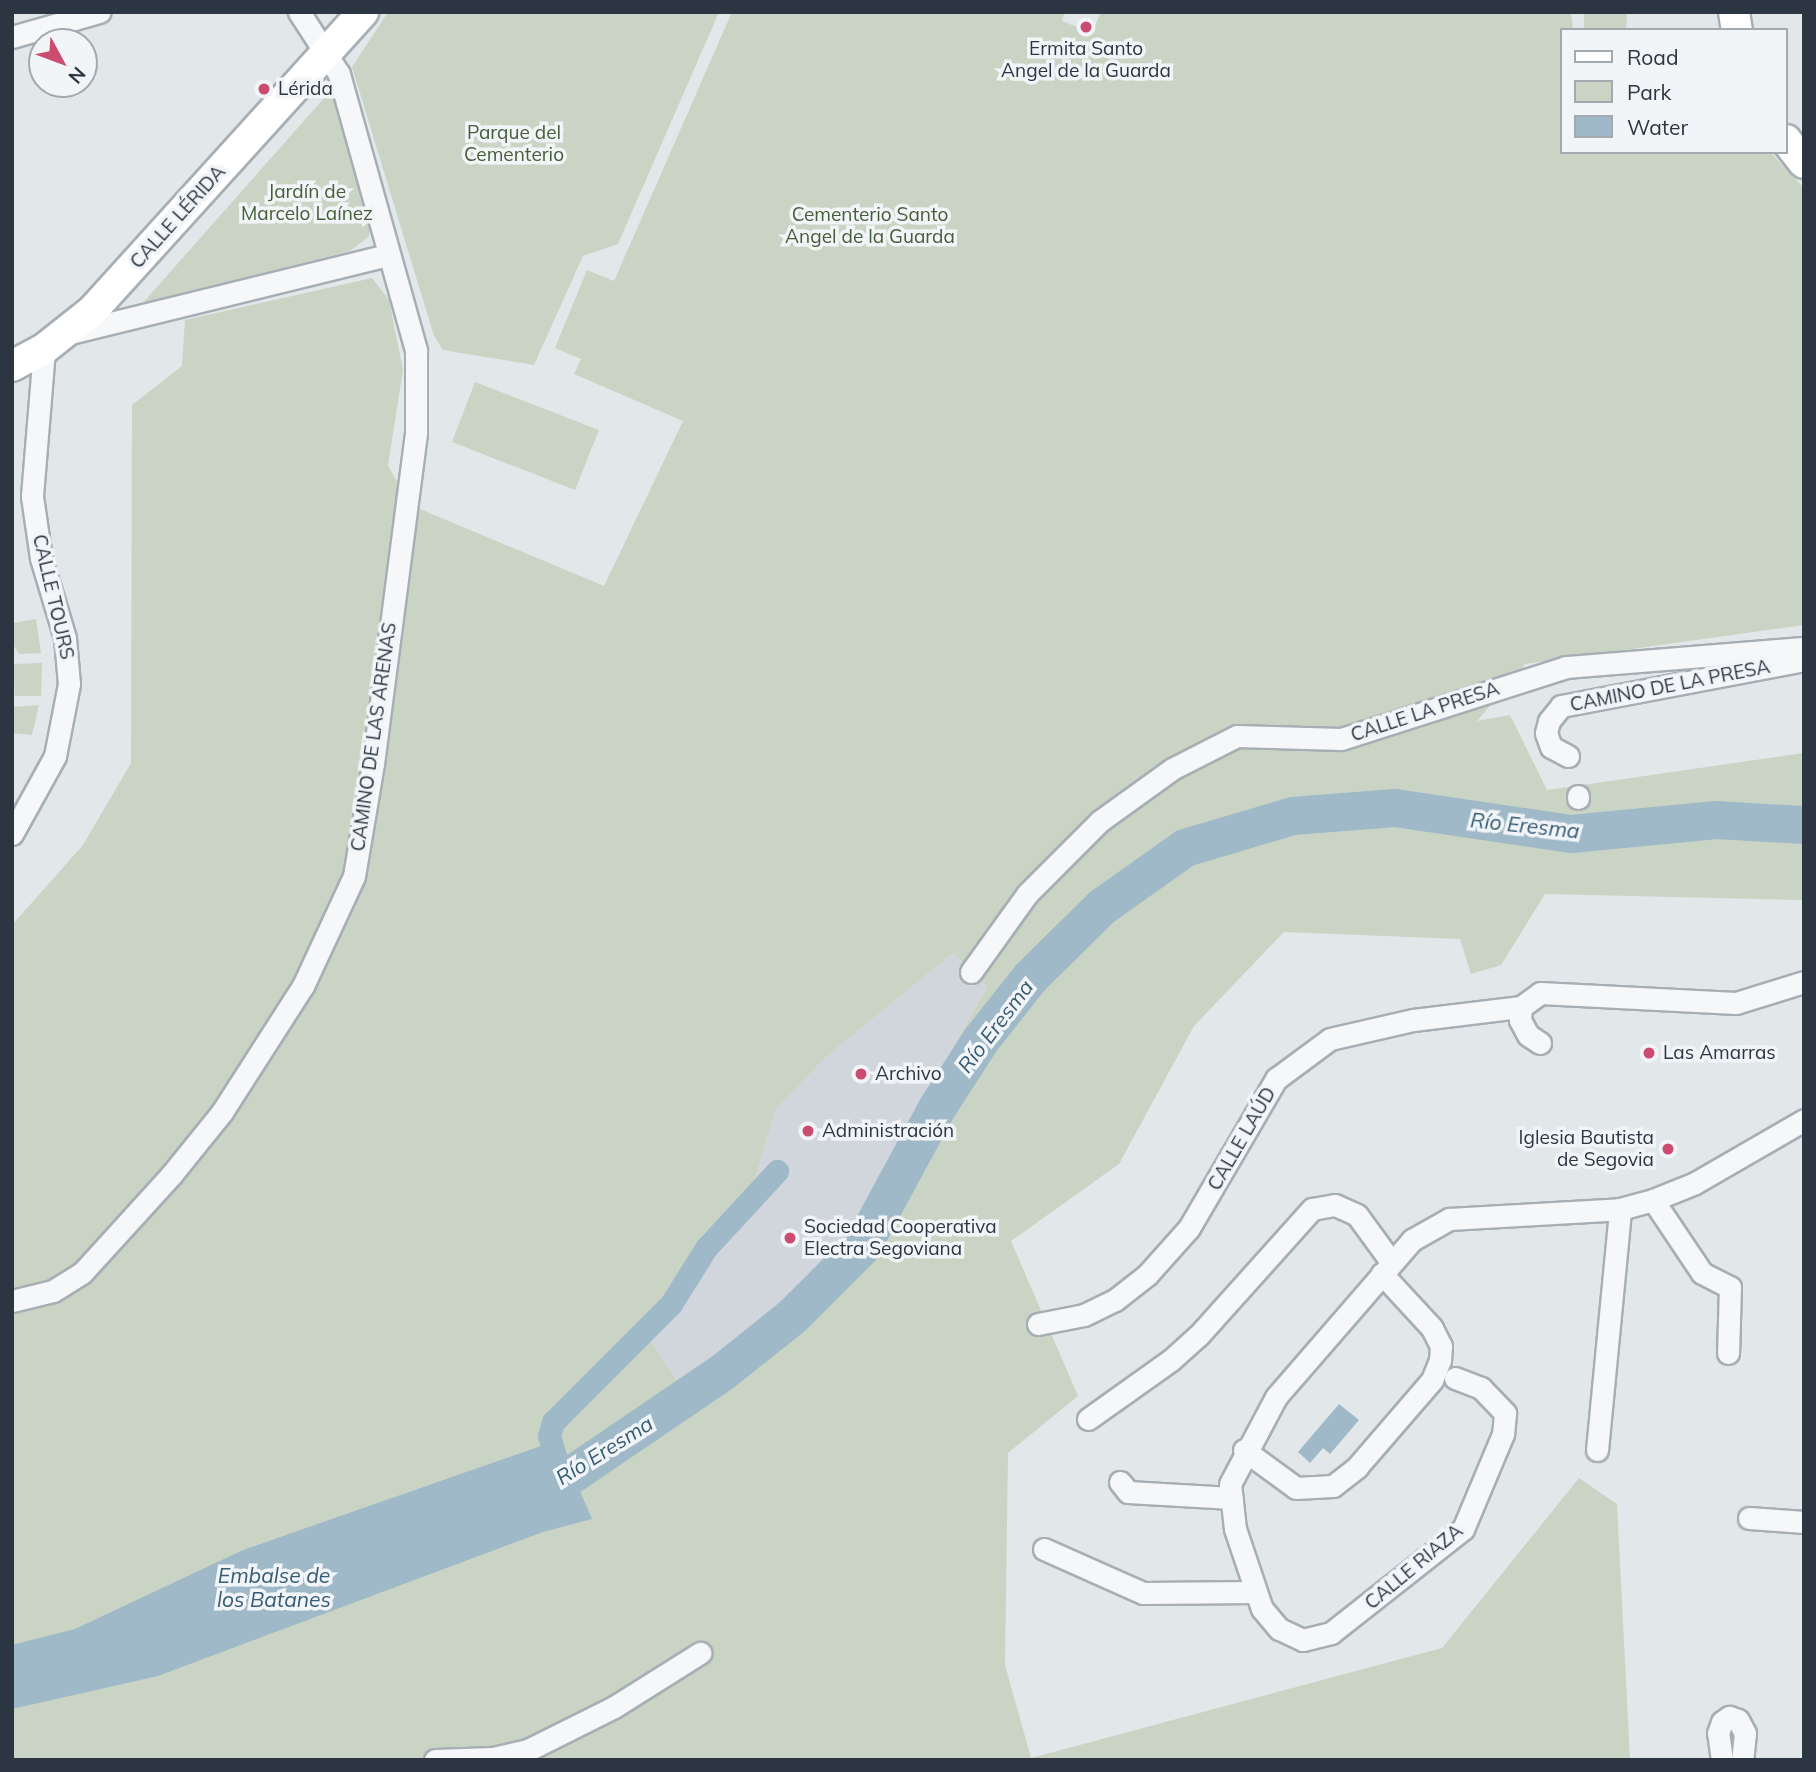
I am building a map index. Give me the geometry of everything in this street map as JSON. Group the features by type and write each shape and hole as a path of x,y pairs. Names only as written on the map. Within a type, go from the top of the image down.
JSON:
{"street":[{"path":"12,37 99,12"},
{"name":"CAMINO DE LAS ARENAS","path":"12,1301 53,1291 82,1273 222,1112 303,986 354,876 375,752 419,401 412,324 387,255 339,74 328,51 299,12"},
{"name":"CALLE LÉRIDA","path":"12,366 54,342 124,278 363,12"},
{"path":"1788,143 1804,163"},
{"path":"54,342 177,305 387,255"},
{"name":"CALLE TOURS","path":"12,834 55,756 69,684 65,638 41,558 32,496 54,342"},
{"name":"CALLE LA PRESA","path":"971,972 1027,894 1100,821 1172,769 1221,742 1253,733 1341,739 1566,667 1804,648"},
{"name":"CAMINO DE LA PRESA","path":"1568,756 1551,747 1546,733 1553,713 1561,706 1804,660"},
{"name":"CALLE LAÚD","path":"1038,1324 1084,1315 1115,1300 1147,1275 1189,1228 1276,1079 1330,1039 1413,1020 1521,1007 1540,993 1736,1003 1804,982"},
{"path":"1521,1007 1522,1028 1540,1043"},
{"name":"CALLE RIAZA","path":"1455,1378 1481,1388 1505,1413 1503,1434 1463,1530 1340,1627 1322,1637 1303,1640 1279,1629 1262,1609 1256,1592 1235,1529 1230,1484 1244,1450 1276,1397 1412,1240 1449,1219 1620,1209 1653,1200 1695,1183 1804,1120"},
{"path":"1653,1200 1702,1273 1730,1287 1728,1353"},
{"path":"1088,1419 1171,1360 1198,1336 1312,1209 1335,1205 1357,1215 1387,1268 1441,1346 1438,1371 1357,1467 1333,1486 1296,1488 1244,1450"},
{"path":"1597,1450 1620,1209"},
{"path":"1120,1482 1128,1492 1232,1498"},
{"path":"1749,1518 1804,1522"},
{"path":"1044,1549 1143,1594 1256,1592"},
{"path":"435,1760 493,1758 528,1750 614,1707 699,1653"},
{"path":"1722,1760 1718,1733 1722,1722 1729,1717 1743,1728 1742,1760"}],"shaded area":[{"path":"953,953 987,987 857,1218 861,1224 801,1296 752,1341 682,1391 648,1337 678,1307 752,1188 776,1109 826,1057"}],"green space":[{"name":"Parque del Cementerio","path":"388,12 719,12 618,244 583,256 534,365 443,350 434,336 352,67"},
{"name":"Cementerio Santo Angel de la Guarda","path":"732,12 1065,12 1062,21 1092,33 1101,12 1571,12 1573,28 1560,28 1560,154 1772,154 1804,188 1804,625 1525,664 1477,721 1510,715 1547,790 1804,753 1804,900 1545,894 1501,965 1471,974 1460,939 1284,932 1194,1026 1119,1164 1011,1241 1078,1396 1008,1453 1005,1665 1031,1758 1442,1648 1579,1478 1617,1504 1630,1760 12,1760 12,925 83,845 131,763 132,405 182,366 185,320 372,278 389,300 403,370 388,465 408,504 604,586 683,421 574,374 581,359 555,348 587,270 614,281","holes":["953,953 987,987 857,1218 861,1224 801,1296 752,1341 683,1391 648,1337 678,1307 752,1188 776,1109 826,1057"]},
{"path":"1584,12 1627,12 1626,28 1584,28"},
{"name":"Jardín de Marcelo Laínez","path":"333,88 373,224 368,237 350,251 141,305"},
{"path":"475,382 599,430 575,490 452,442"},
{"path":"36,619 41,653 19,654 12,643 13,623"},
{"path":"42,663 41,696 15,696 13,664"},
{"path":"39,705 32,735 12,733 13,707"}],"water":[{"path":"1339,1404 1359,1420 1330,1454 1323,1448 1310,1463 1298,1452"},
{"name":"Embalse de los Batanes","path":"558,1440 592,1519 543,1532 158,1676 12,1709 12,1645 75,1629 243,1550"}],"waterway":[{"name":"Río Eresma","path":"525,1497 573,1474 723,1372 792,1317 862,1247 936,1110 981,1040 1031,977 1102,907 1185,848 1293,816 1395,808 1571,834 1716,820 1804,825"},
{"path":"559,1470 549,1436 553,1422 671,1304 706,1248 777,1171"}],"place":[{"name":"Ermita Santo Angel de la Guarda","path":"1086,27"},
{"name":"Lérida","path":"264,89"},
{"name":"Las Amarras","path":"1649,1053"},
{"name":"Archivo","path":"861,1074"},
{"name":"Administración","path":"808,1131"},
{"name":"Iglesia Bautista de Segovia","path":"1668,1149"},
{"name":"Sociedad Cooperativa Electra Segoviana","path":"790,1238"}]}
